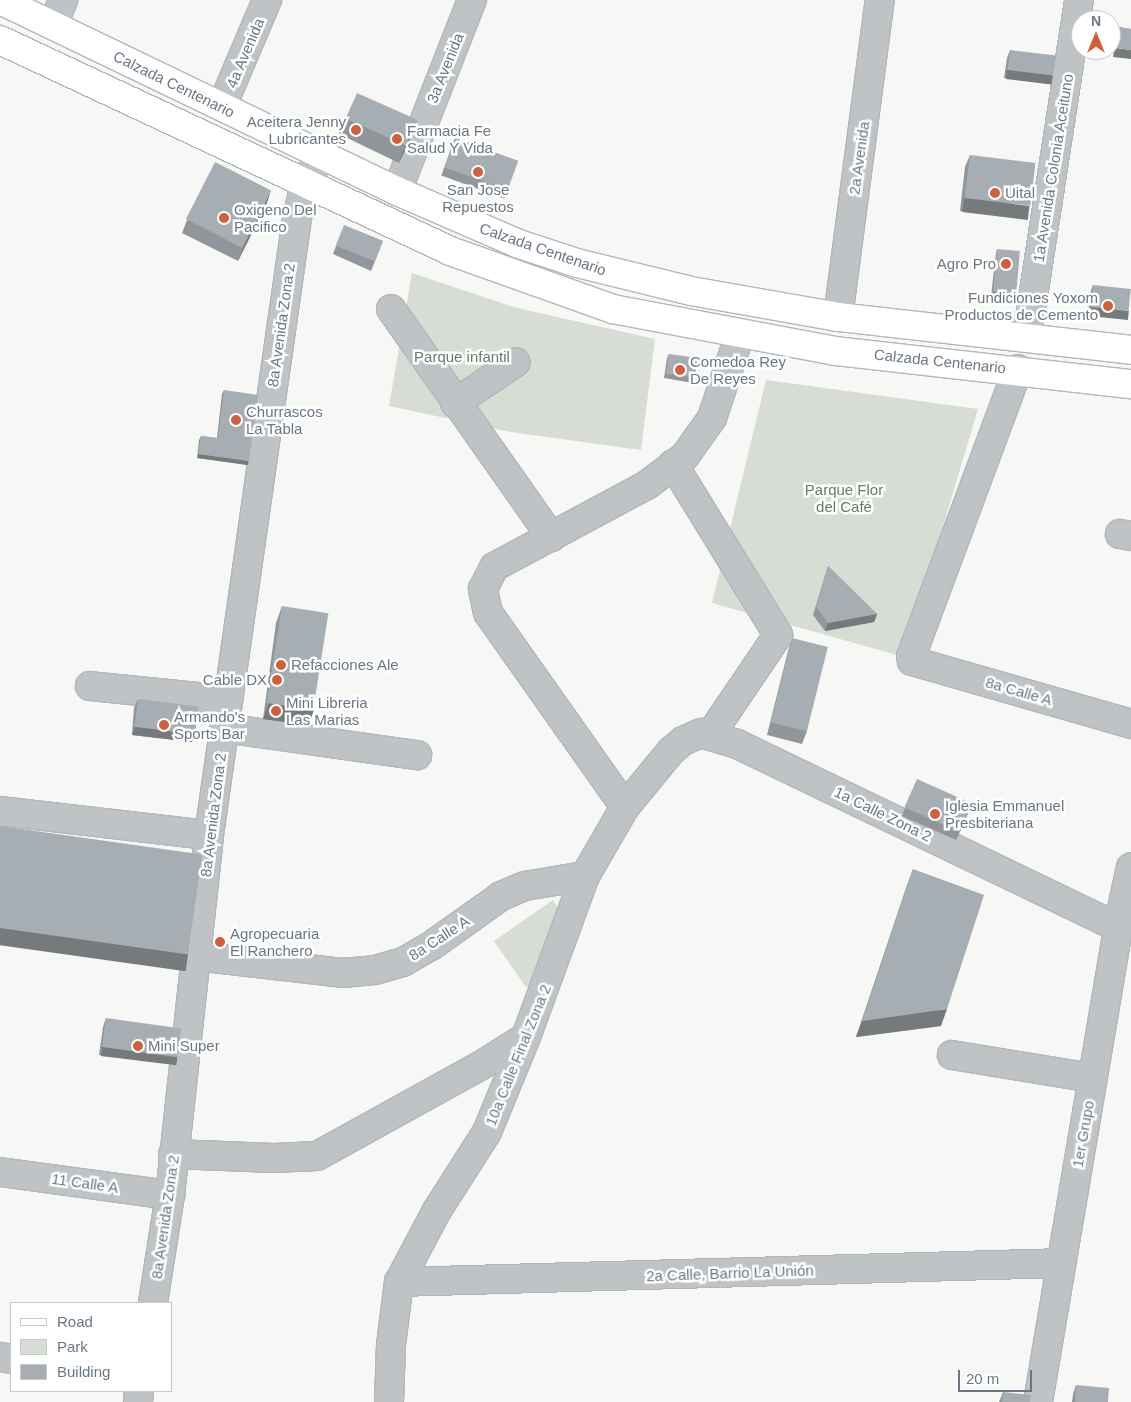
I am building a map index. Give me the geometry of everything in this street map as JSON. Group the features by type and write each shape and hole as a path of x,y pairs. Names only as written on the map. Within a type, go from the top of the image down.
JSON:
{"main road":[{"name":"Calzada Centenario","path":"0,0 396,191 519,244 577,263 691,290 838,317 1027,336 1131,350"},
{"name":"Calzada Centenario","path":"0,40 450,252 613,309 835,351 1018,369 1131,384"}],"street":[{"path":"53,25 63,0"},
{"name":"4a Avenida","path":"222,106 267,0"},
{"name":"3a Avenida","path":"396,191 472,0"},
{"name":"2a Avenida","path":"838,317 880,0"},
{"name":"1a Avenida Colonia Aceituno","path":"1027,336 1078,0"},
{"name":"8a Avenida Zona 2","path":"153,1302 170,1195 209,835 296,218 305,184 320,154"},
{"path":"390,309 551,537"},
{"path":"625,807 488,613 483,589 494,567 647,485 685,456 712,418 740,334"},
{"path":"455,403 516,362"},
{"name":"8a Calle A","path":"1018,369 911,656 912,661 1131,724"},
{"path":"674,464 778,635 706,734"},
{"path":"90,686 228,700"},
{"path":"224,728 416,755"},
{"name":"10a Calle Final Zona 2","path":"389,1402 391,1344 399,1282 436,1212 487,1132 526,1037 585,876 625,807 671,751 706,734"},
{"name":"1a Calle Zona 2","path":"706,734 738,744 1118,927"},
{"path":"0,811 209,835"},
{"name":"1er Grupo","path":"1038,1402 1118,927 1131,867"},
{"name":"8a Calle A","path":"196,956 342,973 375,970 402,962 431,946 501,896 525,886 585,876"},
{"path":"173,1154 274,1158 316,1156 480,1066 526,1037"},
{"path":"952,1055 1092,1078"},
{"name":"11 Calle A","path":"0,1172 170,1195"},
{"name":"2a Calle, Barrio La Unión","path":"399,1282 1061,1263"}],"green space":[{"name":"Parque infantil","path":"412,273 517,308 655,339 641,450 511,432 389,406"},
{"name":"Parque Flor del Café","path":"766,380 978,409 904,657 712,603"},
{"path":"553,900 563,915 539,987 526,987 494,941"}],"building":[{"path":"1121,27 1131,29 1131,50 1121,49"},
{"path":"1010,50 1056,56 1053,75 1008,70"},
{"path":"357,93 417,120 406,145 346,119"},
{"name":"San Jose Repuestos","path":"455,138 518,161 507,190 444,167"},
{"name":"Uital","path":"970,155 1036,163 1030,206 965,198"},
{"name":"Oxigeno Del Pacifico","path":"215,162 271,191 242,248 186,219"},
{"path":"344,225 383,241 375,261 336,245"},
{"path":"997,249 1020,251 1016,294 993,292"},
{"path":"1093,285 1131,289 1128,311 1091,307"},
{"name":"Comedoa Rey De Reyes","path":"669,354 698,358 695,378 666,374"},
{"name":"Churrascos La Tabla","path":"224,390 258,395 249,461 198,454 201,436 218,438"},
{"path":"828,566 877,614 828,623 816,607"},
{"path":"282,606 328,613 313,710 267,703"},
{"path":"792,638 828,647 807,731 771,722"},
{"name":"Armando's Sports Bar","path":"138,699 199,706 195,734 135,727"},
{"name":"Iglesia Emmanuel Presbiteriana","path":"917,779 972,803 959,832 904,807"},
{"path":"0,826 202,854 188,954 0,928"},
{"path":"913,869 984,895 947,1009 862,1021"},
{"name":"Mini Super","path":"106,1018 181,1029 177,1057 102,1047"},
{"path":"1076,1385 1109,1388 1108,1402 1075,1402"},
{"path":"1003,1392 1031,1395 1030,1402 1002,1402"}],"place":[{"name":"Aceitera Jenny Lubricantes","path":"356,130"},
{"name":"Farmacia Fe Salud Y Vida","path":"397,139"},
{"name":"San Jose Repuestos","path":"478,172"},
{"name":"Uital","path":"995,193"},
{"name":"Oxigeno Del Pacifico","path":"224,218"},
{"name":"Agro Pro","path":"1006,264"},
{"name":"Fundiciones Yoxom Productos de Cemento","path":"1108,306"},
{"name":"Comedoa Rey De Reyes","path":"680,370"},
{"name":"Churrascos La Tabla","path":"236,420"},
{"name":"Refacciones Ale","path":"281,665"},
{"name":"Cable DX","path":"277,680"},
{"name":"Mini Libreria Las Marias","path":"276,711"},
{"name":"Armando's Sports Bar","path":"164,725"},
{"name":"Iglesia Emmanuel Presbiteriana","path":"935,814"},
{"name":"Agropecuaria El Ranchero","path":"220,942"},
{"name":"Mini Super","path":"138,1046"}]}
